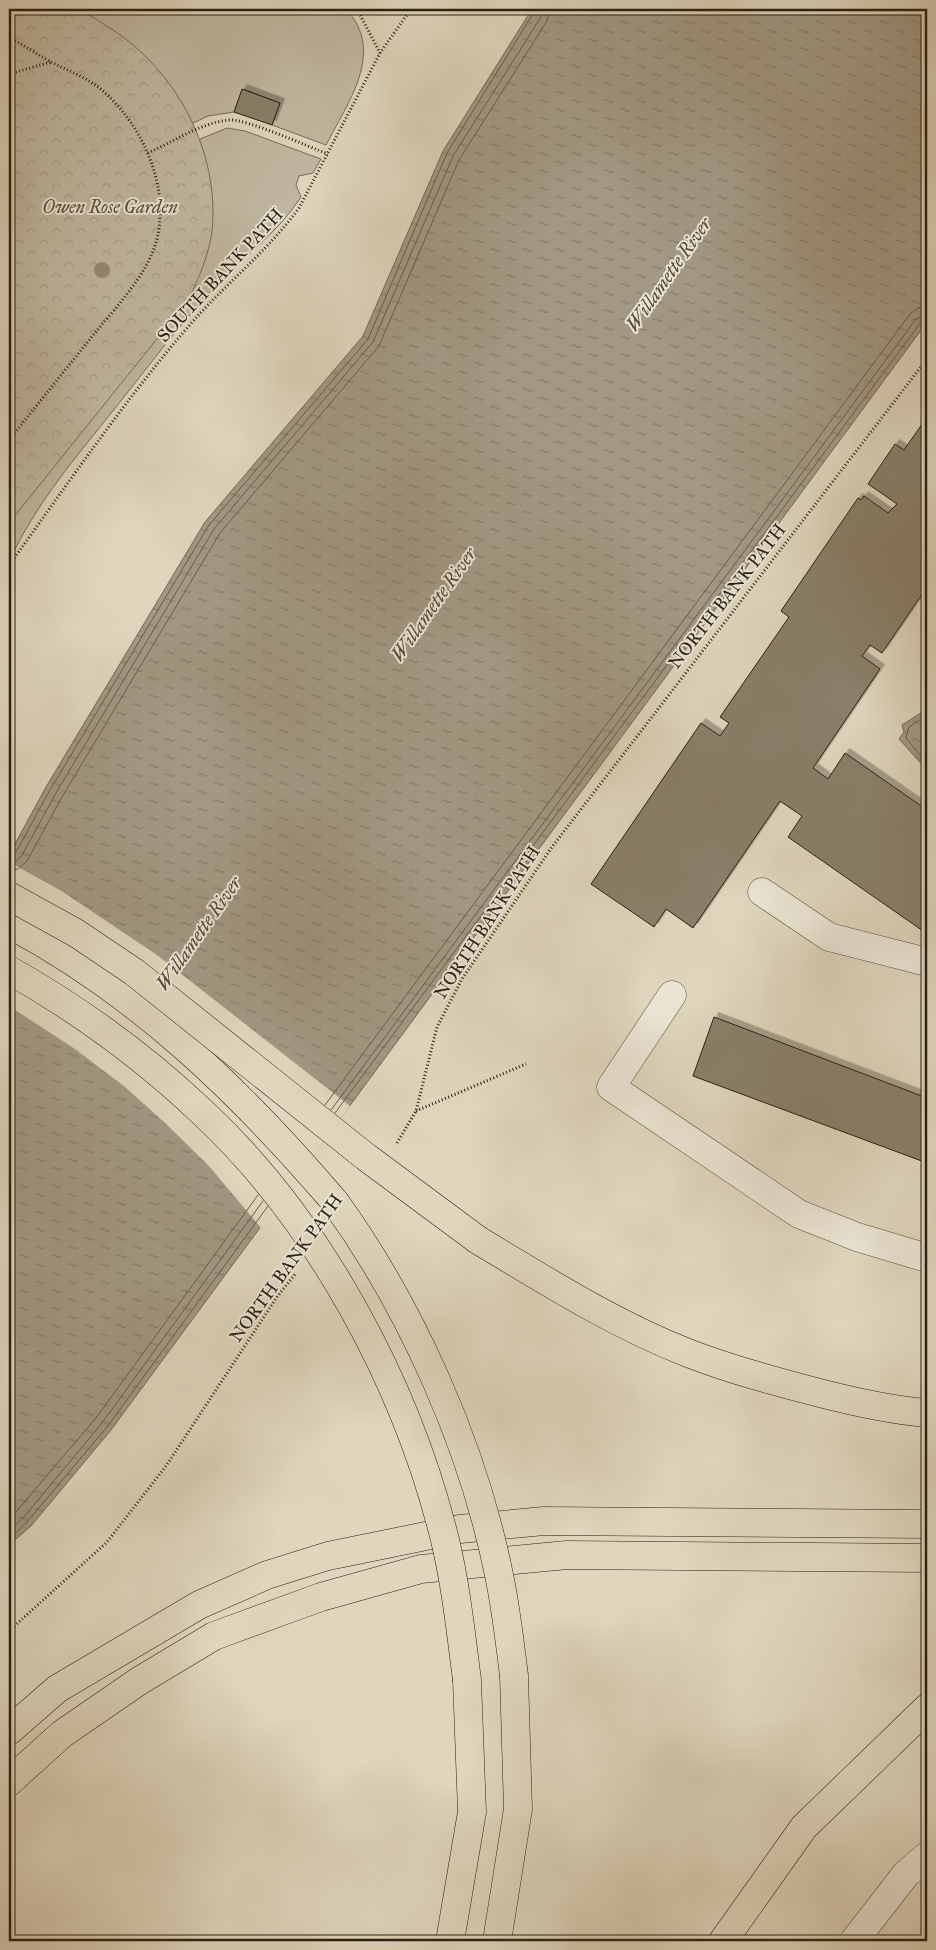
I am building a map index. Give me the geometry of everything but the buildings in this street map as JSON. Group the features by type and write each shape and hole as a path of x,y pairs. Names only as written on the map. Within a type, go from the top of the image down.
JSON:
{"highway":[{"path":"9,896 76,933 134,972 366,1157 478,1240 595,1310 688,1353 753,1376 904,1412 927,1413"},
{"path":"9,924 55,949 163,1027 199,1058 288,1148 335,1202 364,1243 419,1348 442,1397 464,1452 499,1574 514,1676 518,1809 497,1941"},
{"path":"9,970 68,1006 132,1052 202,1111 250,1162 286,1206 325,1263 362,1322 394,1389 422,1463 445,1541 459,1611 466,1680 472,1812 450,1941"},
{"path":"9,1731 57,1689 199,1604 268,1575 328,1556 460,1529 544,1521 927,1524"},
{"path":"9,1782 62,1734 139,1681 214,1636 321,1597 421,1569 567,1555 927,1558"},
{"path":"723,1941 804,1827 927,1708"}],"street":[{"path":"762,892 829,937 927,962"},
{"path":"672,995 611,1087 799,1214 857,1237 927,1258"},
{"path":"854,1941 906,1874 927,1856"}],"path":[{"path":"357,9 380,53"},
{"name":"SOUTH BANK PATH","path":"9,571 16,557 109,424 214,297 282,232 299,208 380,53 411,9"},
{"path":"9,37 52,62 85,78 107,95 134,127 148,154 158,185 160,217 157,240 146,264 127,294 9,440"},
{"path":"9,74 52,62"},
{"path":"148,154 205,127 229,120 239,121 328,154"},
{"name":"NORTH BANK PATH","path":"393,1148 416,1111 437,1028 462,979 529,880 558,839 927,359"},
{"path":"416,1111 526,1064"},
{"name":"NORTH BANK PATH","path":"9,1631 107,1542 166,1466 277,1297 302,1266"}],"green space":[{"name":"Owen Rose Garden","path":"59,7 78,10 110,28 134,46 155,66 189,115 201,143 209,171 213,201 209,249 189,299 9,523 9,9"},
{"path":"9,9 346,9 358,25 363,42 363,60 353,94 326,145 272,125 280,103 243,89 234,112 208,116 193,123"},
{"path":"227,128 245,131 321,159 313,173 299,176 296,185 301,197 291,211 195,309 72,462 31,520 9,562 9,451 200,139"}],"water":[{"name":"Willamette River","path":"532,9 927,9 927,322 111,1430 31,1526 9,1545 9,855 46,787 205,522 363,336 443,151"},
{"path":"927,709 927,770 899,739 904,732 902,725"}],"pier":[{"path":"9,862 60,890 157,955 350,1106 261,1228 209,1166 125,1087 75,1049 9,1006"}]}
